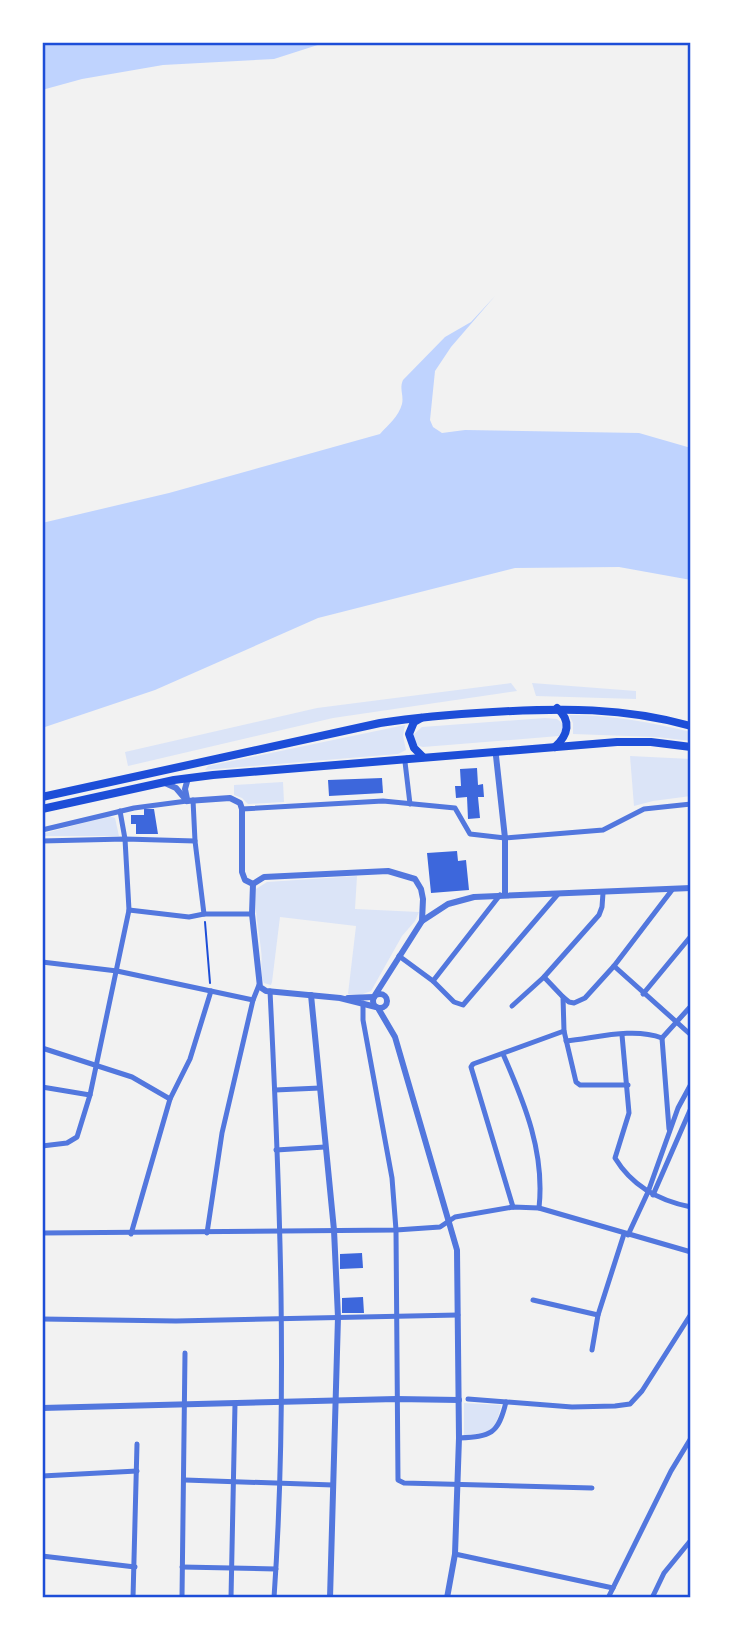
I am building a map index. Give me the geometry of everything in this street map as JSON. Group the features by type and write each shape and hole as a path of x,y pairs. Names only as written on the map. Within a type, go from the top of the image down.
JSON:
{"main road":[{"path":"555,747 563,740 567,727 565,718 557,708"},
{"path":"42,797 380,723 424,716 557,708 618,711 691,726"},
{"path":"424,716 414,722 409,734 414,748 424,757"},
{"path":"42,809 188,778 636,741 691,747"}],"street":[{"path":"433,981 502,895 505,838 497,751"},
{"path":"407,758 405,762 410,804"},
{"path":"188,778 185,789 190,800 204,914"},
{"path":"164,782 190,800"},
{"path":"42,830 120,811 190,800 233,798 240,803 242,809 242,872 245,880 253,884"},
{"path":"242,809 383,801 455,808 471,834 505,838 603,830 643,809 691,804"},
{"path":"42,1146 67,1143 80,1133 90,1095 129,910 125,839 120,811"},
{"path":"42,841 195,841"},
{"path":"253,884 264,877 396,872 415,879 421,889 422,921"},
{"path":"207,1233 222,1133 253,1000 259,985 252,914 253,884"},
{"path":"447,1598 455,1555 459,1399 457,1250 395,1037 373,1003 374,996 422,921 459,900 502,895 691,888"},
{"path":"544,977 569,1002 579,1002 586,998 672,890"},
{"path":"512,1006 544,977 599,915 603,892"},
{"path":"399,956 433,981 454,1002 464,1004 558,894"},
{"path":"129,910 189,917 204,914 252,914"},
{"path":"643,994 691,936"},
{"path":"42,962 211,987 253,1000"},
{"path":"614,966 691,1035"},
{"path":"259,985 270,991 340,998 377,1007 385,1006 387,1001 388,974"},
{"path":"131,1234 170,1099 190,1059 211,987"},
{"path":"270,991 275,1090 282,1403 274,1598"},
{"path":"340,998 382,994 386,997"},
{"path":"310,995 334,1230 338,1317 330,1598"},
{"path":"563,997 564,1031 577,1084 628,1085"},
{"path":"363,1003 363,1020 392,1178 396,1230 398,1480 404,1483 592,1488"},
{"path":"669,1132 662,1038 691,1006"},
{"path":"513,1207 471,1072 473,1064 564,1031"},
{"path":"566,1041 645,1033 662,1038"},
{"path":"622,1035 629,1113 615,1158 650,1193 663,1200 691,1207"},
{"path":"42,1048 138,1079 170,1099"},
{"path":"503,1054 531,1125 540,1166 538,1208"},
{"path":"650,1193 669,1132 691,1084"},
{"path":"42,1087 90,1095"},
{"path":"275,1090 320,1088"},
{"path":"592,1350 598,1315 626,1235 650,1193 691,1108"},
{"path":"276,1150 325,1147"},
{"path":"42,1233 396,1230 440,1227 456,1217 513,1207 538,1208 691,1252"},
{"path":"533,1300 598,1315"},
{"path":"468,1399 572,1407 630,1404 637,1398 691,1314"},
{"path":"42,1319 176,1321 458,1315"},
{"path":"182,1598 185,1353"},
{"path":"42,1408 459,1399"},
{"path":"458,1438 480,1437 492,1433 499,1424 506,1402"},
{"path":"231,1598 235,1404"},
{"path":"608,1598 671,1471 691,1438"},
{"path":"133,1598 137,1444"},
{"path":"42,1476 137,1471"},
{"path":"185,1480 333,1485"},
{"path":"652,1598 664,1573 691,1540"},
{"path":"455,1555 613,1588"},
{"path":"42,1556 135,1567"},
{"path":"182,1567 276,1569"}],"path":[{"path":"205,922 211,987"}],"shaded area":[{"path":"511,683 517,691 333,718 128,766 125,752 317,708"},
{"path":"532,683 636,691 636,699 536,696"},
{"path":"569,715 661,725 691,732 691,741 573,734 573,723"},
{"path":"557,719 562,723 563,729 559,736 423,747 416,745 413,735 422,727"},
{"path":"405,725 403,736 406,750 398,754 205,770 208,766"},
{"path":"630,756 691,759 691,796 634,806"},
{"path":"283,782 284,802 248,804 234,795 234,785"},
{"path":"109,816 115,818 119,836 42,836 42,834"},
{"path":"357,876 355,909 419,912 371,991 360,995 348,994 356,926 280,917 272,982 271,985 264,983 256,889 267,882"},
{"path":"464,1403 501,1405 494,1426 486,1432 464,1435"}],"water":[{"path":"42,42 327,42 274,59 163,65 82,79 42,90"},
{"path":"495,296 451,347 435,371 430,420 433,427 442,433 465,430 639,433 691,448 691,580 619,567 515,568 318,618 155,690 42,728 42,523 169,493 380,434 401,408 403,380 445,337 471,322"}],"building":[{"path":"477,768 478,785 483,784 484,797 478,797 480,818 468,819 467,797 456,798 455,786 461,786 460,769"},
{"path":"382,778 383,793 329,796 328,780"},
{"path":"144,809 154,809 158,834 136,834 136,824 131,824 131,815 144,815"},
{"path":"457,851 458,861 466,860 469,890 431,893 427,853"},
{"path":"362,1253 363,1268 340,1269 340,1254"},
{"path":"363,1297 364,1313 342,1313 342,1298"}]}
